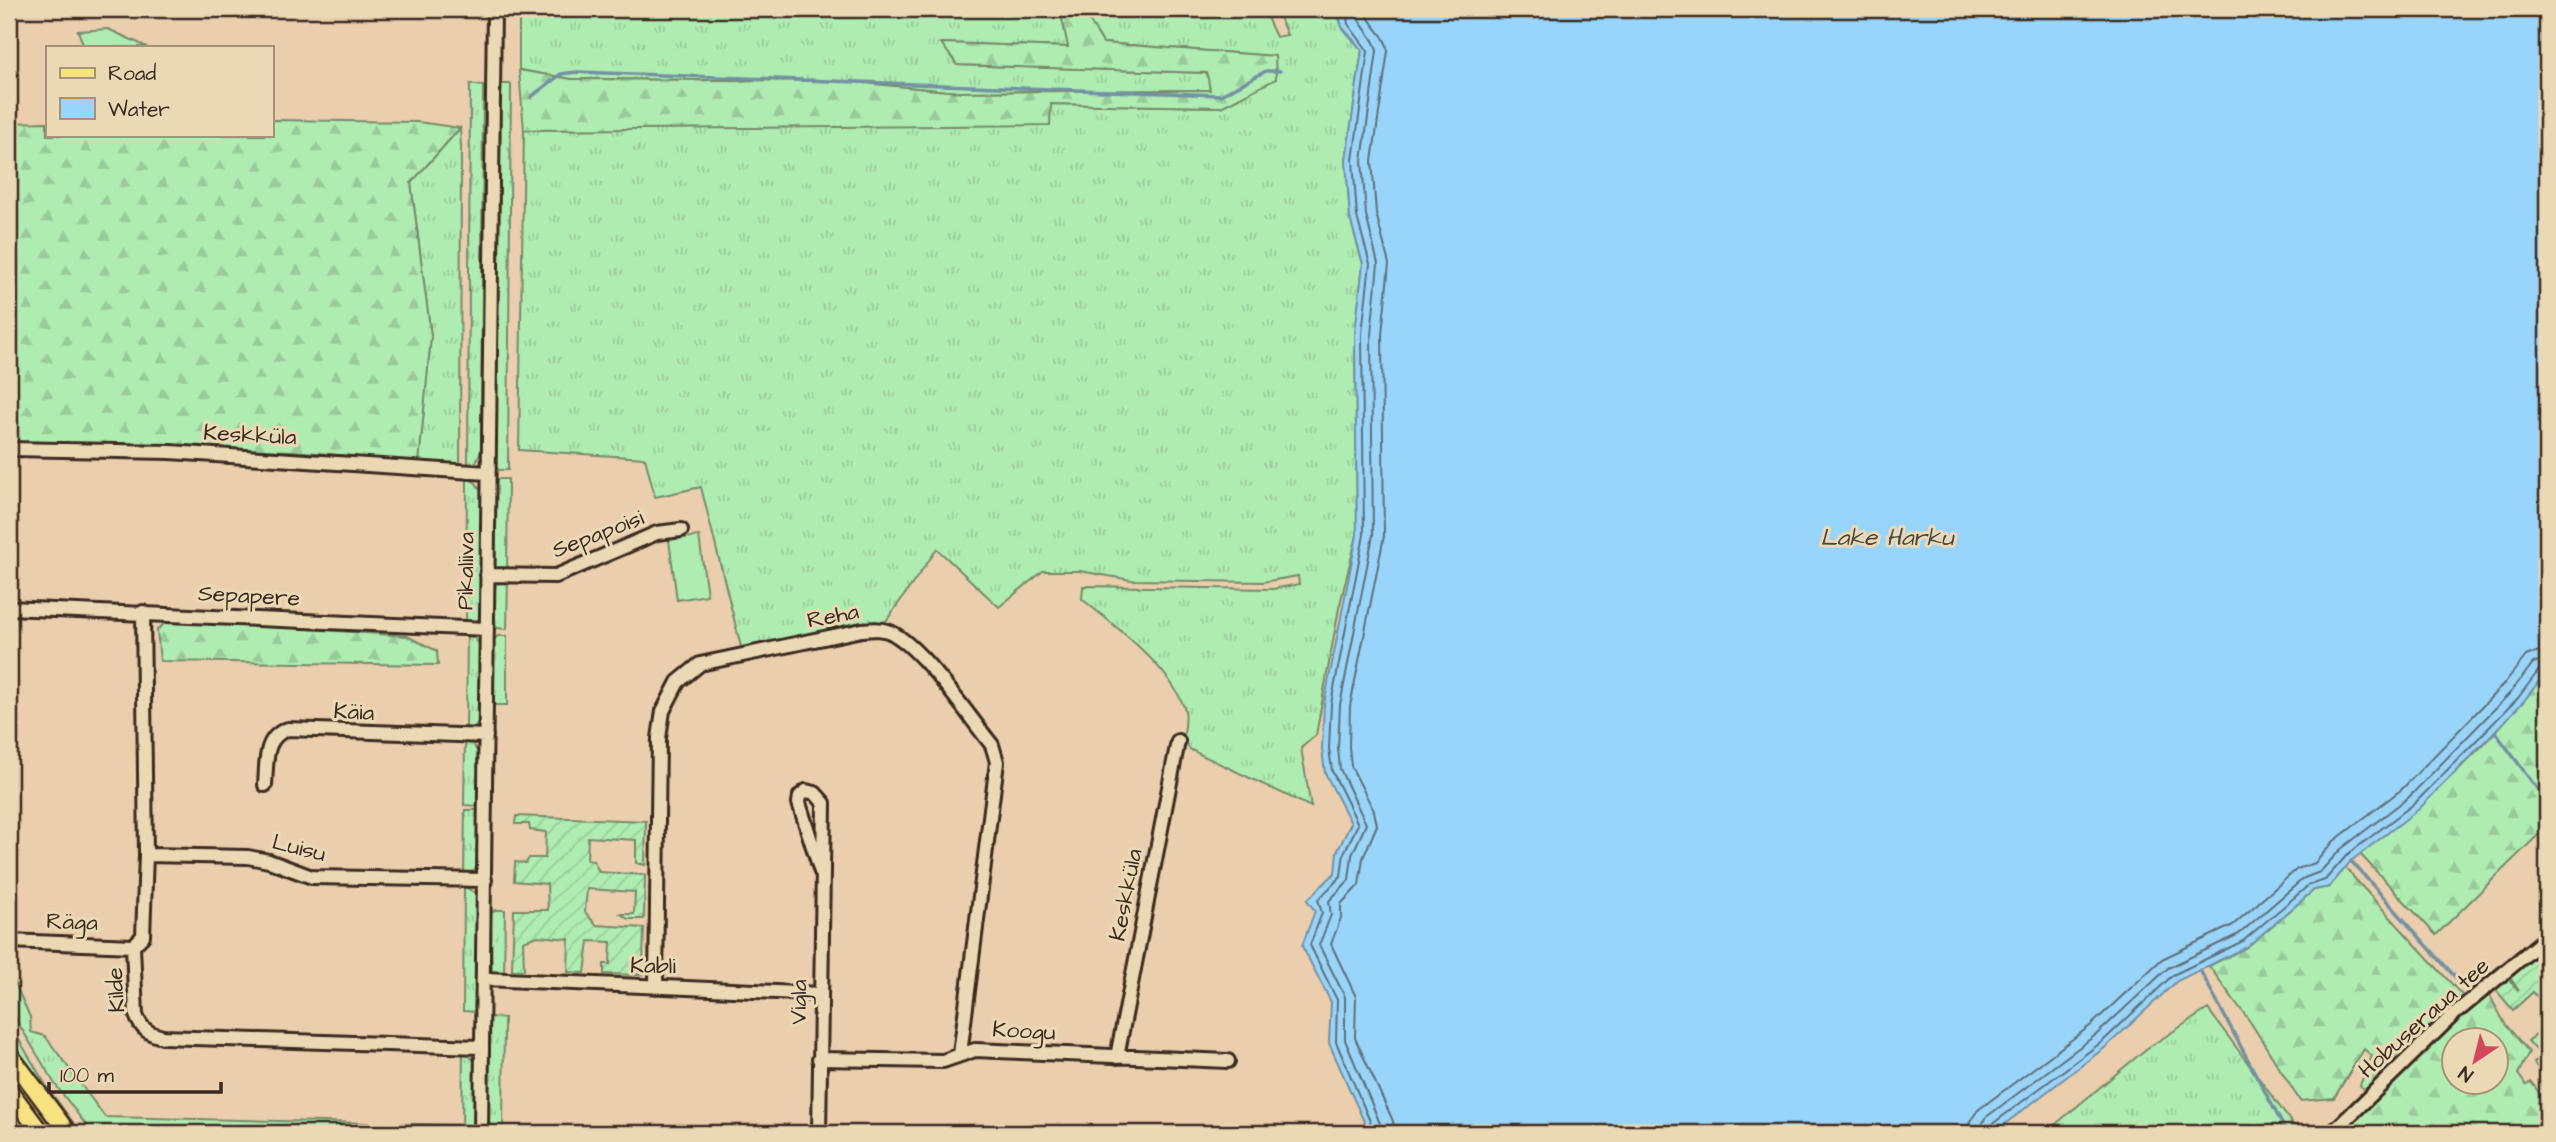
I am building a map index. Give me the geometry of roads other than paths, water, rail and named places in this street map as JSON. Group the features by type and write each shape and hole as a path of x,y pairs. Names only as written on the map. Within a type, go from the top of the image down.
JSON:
{"main road":[{"path":"9,1054 68,1133"},
{"path":"9,1090 41,1133"}],"street":[{"name":"Pikaliiva","path":"481,1133 481,1047 485,979 494,9"},
{"name":"Keskküla","path":"9,449 170,452 340,460 488,473"},
{"name":"Sepapoisi","path":"487,575 555,576 657,533 681,530"},
{"name":"Sepapere","path":"9,608 487,629"},
{"name":"Kilde","path":"143,612 146,855 143,936 133,946 136,1015 140,1026 152,1035 481,1047"},
{"name":"Reha","path":"656,987 659,738 663,711 678,682 700,664 862,629 880,629 893,634 917,653 992,745 997,762 960,1054"},
{"name":"Käia","path":"265,785 270,740 288,729 486,736"},
{"name":"Keskküla","path":"1117,1057 1178,741"},
{"name":"Vigla","path":"819,1133 824,803 816,793 806,792 800,796 799,803 821,873"},
{"name":"Luisu","path":"146,855 248,857 269,861 312,877 485,880"},
{"name":"Hobuseraua tee","path":"2332,1133 2452,1015 2547,937"},
{"name":"Räga","path":"9,941 133,946"},
{"name":"Kabli","path":"485,979 820,994"},
{"name":"Koogu","path":"819,1059 943,1060 975,1049 1228,1061"}],"water":[{"name":"Lake Harku","path":"1338,9 2547,9 2547,671 2523,702 2419,809 2351,861 2329,887 2314,890 2247,947 2177,981 2107,1046 1993,1133 1369,1133 1329,1043 1331,1002 1302,946 1315,911 1307,900 1335,873 1337,852 1351,823 1325,773 1322,749 1324,704 1357,535 1355,333 1363,264 1350,218 1346,160 1362,50 1342,27"}],"waterway":[{"path":"531,97 561,74 577,72 1221,95 1266,71 1280,71"},
{"path":"2495,732 2547,802"},
{"path":"2351,861 2457,979"},
{"path":"2200,970 2287,1133"}]}
